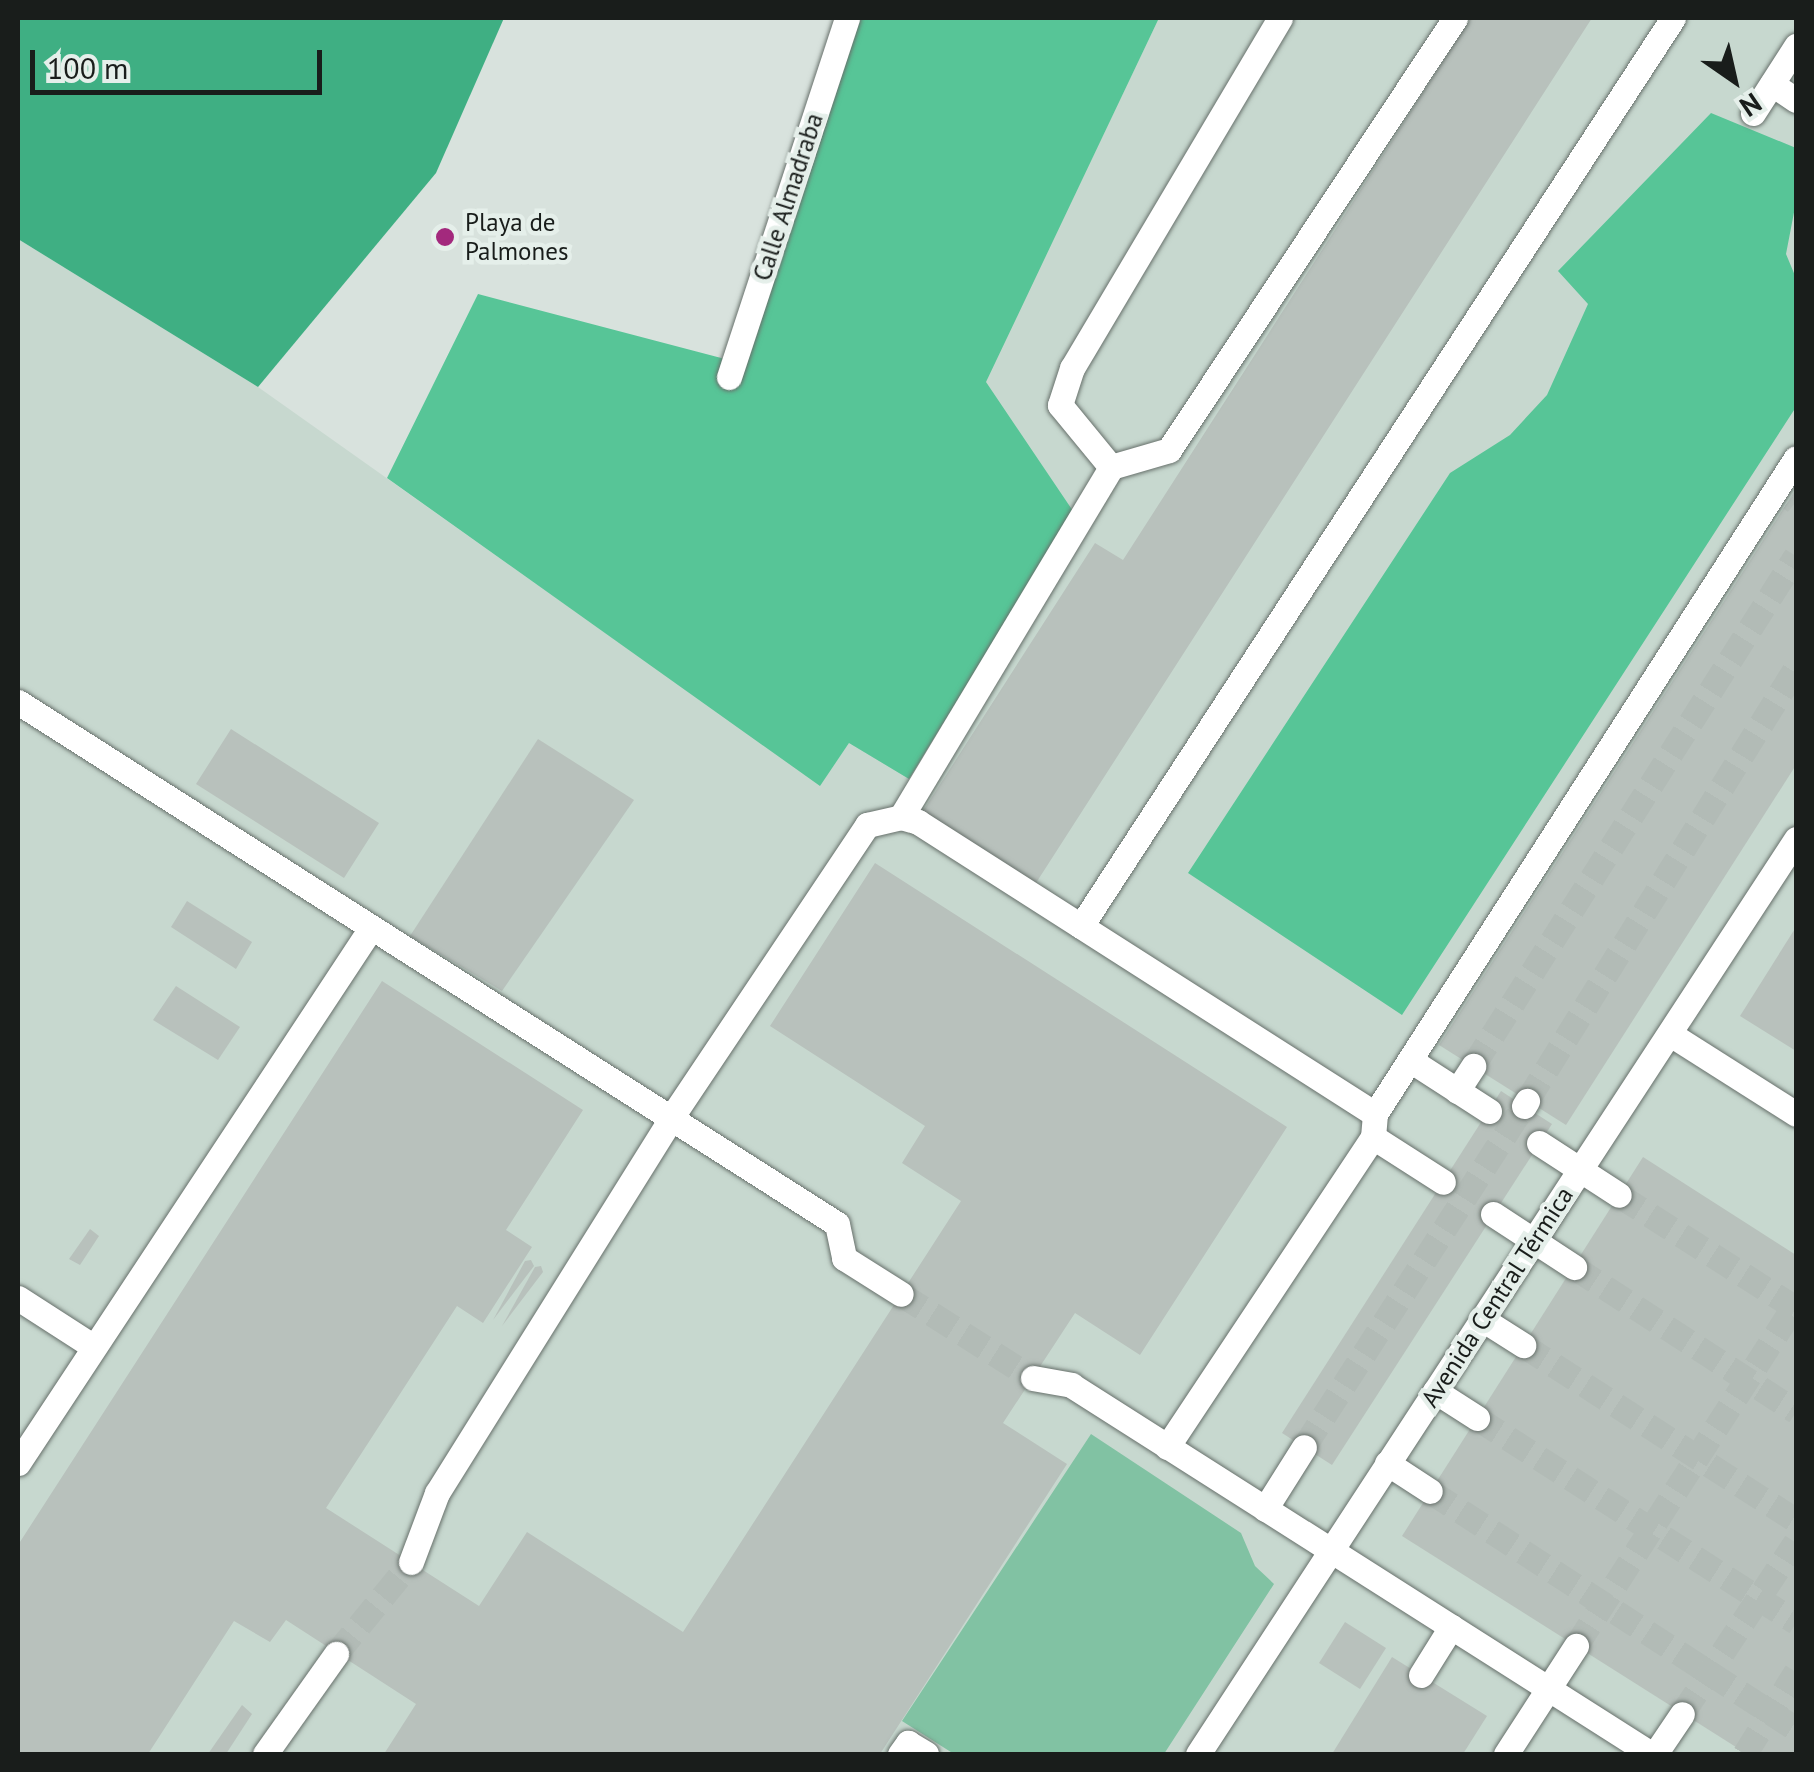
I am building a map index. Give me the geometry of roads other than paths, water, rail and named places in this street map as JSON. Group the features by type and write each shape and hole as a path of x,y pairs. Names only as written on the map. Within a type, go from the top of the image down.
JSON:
{"street":[{"name":"Calle Almadraba","path":"729,377 847,18"},
{"path":"1111,466 1060,405 1072,368 1280,18"},
{"path":"901,817 1111,466 1170,450 1455,18"},
{"path":"1081,926 1673,18"},
{"path":"1754,113 1796,46"},
{"path":"1772,84 1796,100"},
{"path":"1168,1447 1374,1125 1410,1060 1784,493 1796,458"},
{"path":"18,702 837,1224 844,1258 901,1294"},
{"path":"410,1562 437,1492 671,1118 853,837 867,826 901,817 918,822 1081,926 1374,1125 1443,1182"},
{"name":"Avenida Central Térmica","path":"1198,1754 1796,838"},
{"path":"18,1463 372,928"},
{"path":"1670,1034 1796,1114"},
{"path":"1410,1060 1489,1111"},
{"path":"1457,1090 1473,1066"},
{"path":"1539,1143 1620,1194"},
{"path":"1493,1214 1574,1266"},
{"path":"18,1298 94,1347"},
{"path":"1482,1319 1523,1346"},
{"path":"1033,1378 1070,1385 1653,1754 1682,1714"},
{"path":"1435,1391 1477,1418"},
{"path":"1265,1509 1304,1447"},
{"path":"1387,1463 1430,1491"},
{"path":"1422,1676 1451,1627"},
{"path":"1506,1754 1576,1646"},
{"path":"266,1754 336,1654"},
{"path":"900,1754 908,1743 926,1754"}],"tunnel":[{"path":"1791,498 1796,502"},
{"path":"1473,1066 1796,556"},
{"path":"1527,1101 1796,668"},
{"path":"1304,1447 1524,1106"},
{"path":"1619,1195 1796,1308"},
{"path":"1574,1267 1796,1411"},
{"path":"901,1294 1033,1378"},
{"path":"1576,1646 1796,1303"},
{"path":"1523,1345 1796,1520"},
{"path":"1477,1418 1796,1622"},
{"path":"1430,1491 1796,1729"},
{"path":"1682,1714 1796,1542"},
{"path":"336,1654 411,1562"},
{"path":"1745,1754 1796,1672"}],"place":[{"name":"Playa de Palmones","path":"445,237"}]}
